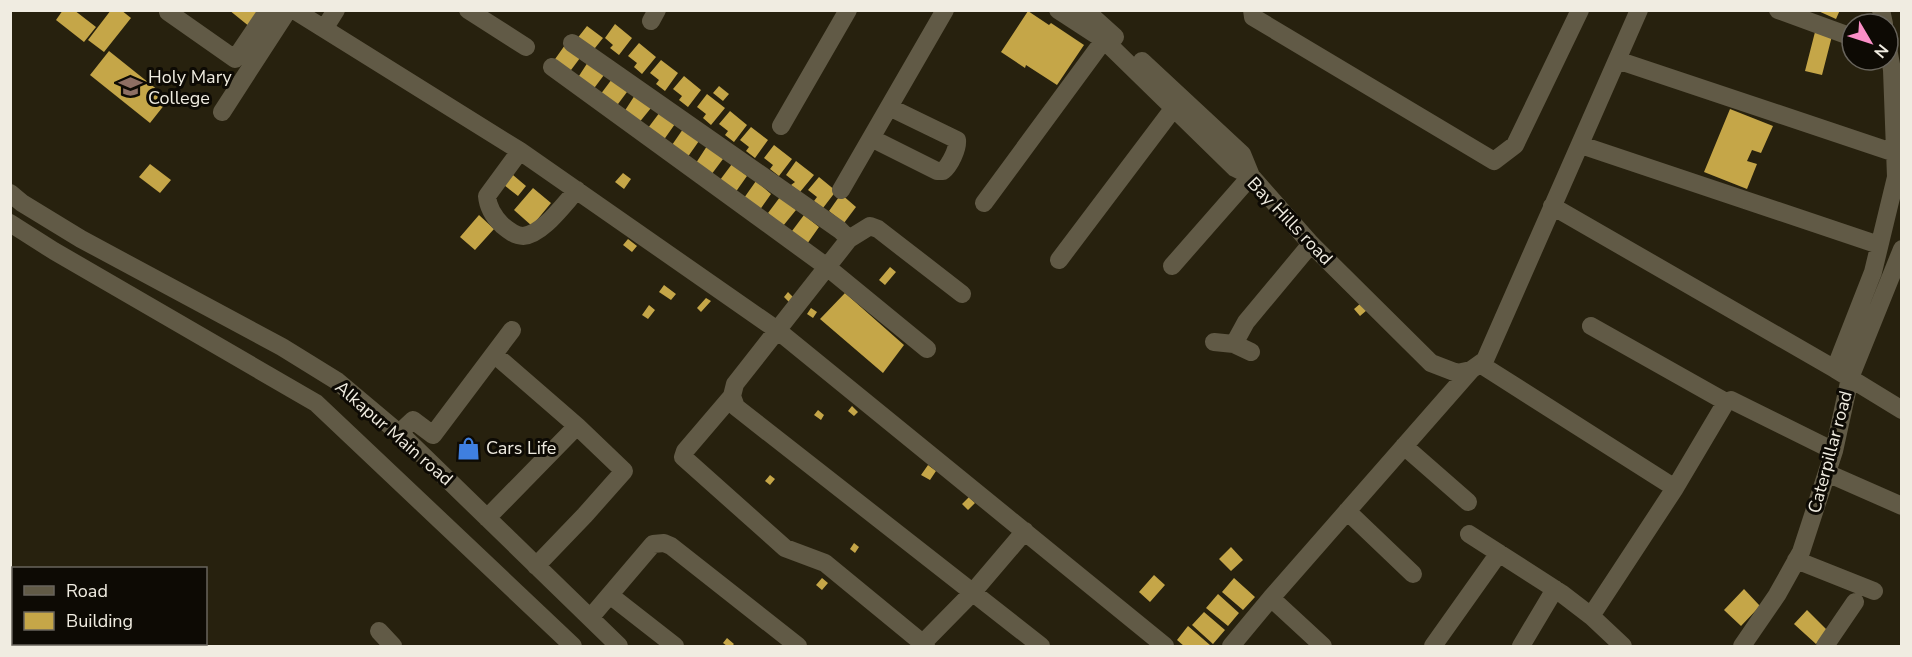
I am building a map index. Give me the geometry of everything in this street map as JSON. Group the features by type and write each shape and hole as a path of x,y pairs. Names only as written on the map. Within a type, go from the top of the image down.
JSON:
{"street":[{"path":"168,12 235,59 268,10"},
{"path":"222,112 288,10"},
{"path":"294,10 326,17 777,330 1165,646"},
{"path":"468,10 526,47"},
{"path":"841,190 945,10"},
{"path":"1252,10 1253,17 1494,161 1515,145 1580,10"},
{"path":"1231,646 1404,446 1475,367 1485,360 1639,10"},
{"path":"1779,10 1840,33"},
{"path":"1071,12 1095,19 1242,154 1251,176 1172,266"},
{"name":"Bay Hills road","path":"1071,12 1104,40 1235,168 1251,176 1311,244 1431,363 1457,373 1475,367"},
{"path":"781,126 842,13"},
{"path":"984,203 1104,40"},
{"path":"572,43 840,230 849,240"},
{"path":"1617,60 1895,153"},
{"path":"552,67 827,267 927,349"},
{"name":"Caterpillar road","path":"1742,646 1777,595 1801,552 1834,451 1842,374 1873,272 1896,177 1892,72"},
{"path":"872,138 937,171 947,168 957,140 889,107"},
{"path":"1059,260 1173,109"},
{"path":"1581,145 1879,245"},
{"path":"520,151 487,196 488,207 510,232 522,236 536,232 577,190"},
{"name":"Alkapur Main road","path":"10,193 22,203 81,239 282,347 337,381 399,433 620,646"},
{"path":"1552,206 1902,410"},
{"name":"Alkapur Main road","path":"10,223 54,251 306,397 329,415 573,646"},
{"path":"962,294 870,226 849,240 827,267 735,384 732,396 685,451 683,457 785,548 825,564 923,646 1025,531"},
{"path":"1234,344 1246,322 1311,244"},
{"name":"Caterpillar road","path":"1842,374 1902,249"},
{"path":"1591,326 1726,402"},
{"path":"399,433 413,420 433,435 512,330"},
{"path":"1214,342 1234,344 1251,352"},
{"path":"502,361 577,426 624,471 536,566"},
{"path":"1475,367 1675,488"},
{"path":"306,397 321,372"},
{"path":"732,396 736,407 1041,646"},
{"path":"1591,616 1675,488 1726,402 1731,400 1834,451"},
{"path":"487,518 577,426"},
{"path":"1404,446 1468,502"},
{"path":"1827,473 1902,506"},
{"path":"1347,511 1413,574"},
{"path":"1469,534 1556,589 1591,616 1623,646"},
{"path":"590,618 653,544 664,543 798,646"},
{"path":"1433,646 1499,553"},
{"path":"1796,560 1874,591"},
{"path":"1521,646 1556,589"},
{"path":"611,596 675,646"},
{"path":"1271,598 1323,646"},
{"path":"1825,646 1855,602"},
{"path":"379,631 393,646"}],"building":[{"path":"63,10 74,10 96,27 84,42 56,20"},
{"path":"111,10 121,10 131,18 104,52 88,40"},
{"path":"229,10 263,10 250,27"},
{"path":"1816,10 1840,10 1836,19"},
{"path":"1028,11 1084,45 1057,85 1001,52"},
{"path":"615,24 632,38 619,55 610,48 613,45 605,38"},
{"path":"587,26 603,38 591,53 576,40"},
{"path":"1815,32 1832,36 1822,75 1805,71"},
{"path":"639,43 656,57 642,74 634,67 637,63 628,56"},
{"path":"565,45 580,58 568,74 553,62"},
{"name":"Holy Mary College","path":"109,51 169,99 150,123 90,75"},
{"path":"661,60 678,73 665,91 656,84 659,80 650,73"},
{"path":"588,62 604,75 592,91 577,79"},
{"path":"684,76 701,90 688,107 679,100 682,96 673,89"},
{"path":"612,79 627,92 615,108 600,95"},
{"path":"719,86 729,94 723,101 713,93"},
{"path":"707,94 725,108 711,125 703,118 706,114 697,107"},
{"path":"635,95 651,108 638,124 624,112"},
{"path":"1730,109 1773,126 1761,153 1752,150 1747,161 1757,164 1747,189 1704,172"},
{"path":"730,111 747,125 734,142 725,135 728,131 719,124"},
{"path":"660,112 675,124 663,141 648,128"},
{"path":"751,127 768,140 755,158 746,151 749,147 740,140"},
{"path":"683,129 699,141 687,158 672,145"},
{"path":"774,145 792,159 779,176 770,169 773,165 764,158"},
{"path":"707,146 723,159 711,175 696,163"},
{"path":"796,161 814,175 800,192 791,185 795,182 786,175"},
{"path":"150,164 171,180 160,193 139,177"},
{"path":"732,164 747,176 735,193 720,180"},
{"path":"623,173 631,179 624,189 615,182"},
{"path":"513,175 526,186 518,196 504,185"},
{"path":"819,177 836,191 823,208 814,201 817,197 808,190"},
{"path":"756,181 771,194 759,211 744,198"},
{"path":"533,188 551,203 532,226 514,210"},
{"path":"841,194 856,207 844,223 829,211"},
{"path":"780,197 796,210 783,226 768,213"},
{"path":"479,215 494,229 475,250 460,237"},
{"path":"804,215 819,227 807,244 792,231"},
{"path":"628,239 637,246 632,252 623,245"},
{"path":"890,267 896,272 885,285 879,280"},
{"path":"664,285 676,294 671,300 659,292"},
{"path":"788,292 793,297 789,302 784,297"},
{"path":"845,293 904,345 883,373 820,319"},
{"path":"706,298 711,301 701,312 697,308"},
{"path":"1361,303 1367,310 1360,316 1354,309"},
{"path":"649,305 655,310 648,319 642,315"},
{"path":"811,308 817,312 813,318 807,314"},
{"path":"852,406 858,412 854,416 848,411"},
{"path":"818,410 824,415 821,420 814,415"},
{"path":"928,465 936,471 930,480 921,475"},
{"path":"770,475 775,479 770,485 765,481"},
{"path":"969,497 975,503 968,510 962,504"},
{"path":"854,543 859,547 855,553 850,549"},
{"path":"1231,547 1243,560 1231,571 1219,559"},
{"path":"1154,575 1165,585 1150,602 1139,592"},
{"path":"822,578 828,583 822,590 816,585"},
{"path":"1234,578 1255,597 1243,610 1222,592"},
{"path":"1744,589 1760,606 1741,626 1724,610"},
{"path":"1218,594 1239,613 1228,626 1206,608"},
{"path":"1807,610 1828,631 1816,644 1794,624"},
{"path":"1204,612 1225,630 1213,644 1192,625"},
{"path":"1188,626 1210,645 1184,646 1177,640"},
{"path":"727,638 734,644 732,646 723,643"}],"place":[{"name":"Holy Mary College","path":"130,87"},
{"name":"Cars Life","path":"468,448"}]}
